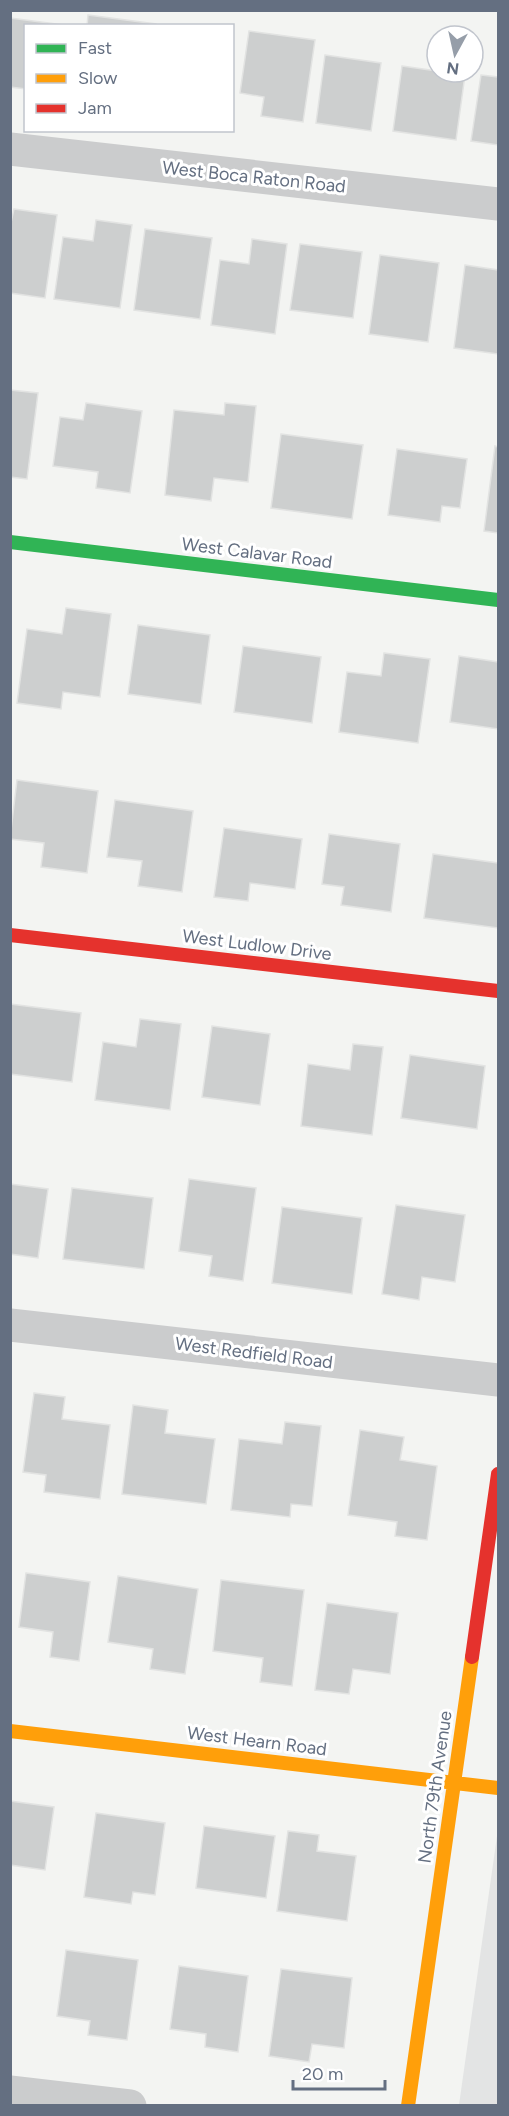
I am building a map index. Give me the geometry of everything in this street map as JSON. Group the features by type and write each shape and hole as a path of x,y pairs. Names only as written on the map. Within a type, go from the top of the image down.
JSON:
{"street":[{"name":"West Boca Raton Road","path":"10,149 498,204"},
{"name":"West Calavar Road","path":"10,542 498,600"},
{"name":"West Ludlow Drive","path":"10,935 498,991"},
{"name":"West Redfield Road","path":"10,1325 498,1380"},
{"name":"North 79th Avenue","path":"408,2106 498,1474"},
{"name":"West Hearn Road","path":"10,1731 498,1788"},
{"path":"10,2092 130,2106"}],"shaded area":[{"path":"498,1833 498,2105 459,2105 497,1836"}],"building":[{"path":"88,15 156,24 87,24"},
{"path":"10,18 56,24 24,24 24,89 10,87"},
{"path":"249,31 315,40 303,122 261,116 264,97 240,93"},
{"path":"325,55 381,63 371,131 316,123"},
{"path":"402,66 425,69 425,84 464,84 456,140 393,131"},
{"path":"485,75 498,77 498,145 471,141 480,84 485,84"},
{"path":"14,209 57,215 45,298 10,293 10,227"},
{"path":"96,220 132,225 120,308 54,299 63,237 93,241"},
{"path":"145,229 212,238 200,319 134,310"},
{"path":"252,239 287,244 275,334 211,325 220,260 249,264"},
{"path":"300,244 362,252 353,318 290,310"},
{"path":"380,255 439,263 428,342 369,334"},
{"path":"465,265 498,270 498,354 454,348"},
{"path":"10,390 38,393 27,479 10,477"},
{"path":"86,403 142,411 130,493 96,488 98,472 53,466 60,417 83,420"},
{"path":"225,403 256,406 248,482 214,478 211,501 165,495 174,410 224,415"},
{"path":"281,434 363,445 352,519 271,508"},
{"path":"495,446 498,447 498,533 484,531"},
{"path":"397,449 467,459 460,508 442,506 440,522 388,515"},
{"path":"66,608 111,614 100,697 63,692 61,709 17,703 27,629 62,634"},
{"path":"138,625 210,635 201,704 128,694"},
{"path":"243,646 321,657 312,723 234,712"},
{"path":"384,653 430,659 418,743 339,732 347,672 381,676"},
{"path":"459,656 498,662 498,729 450,722"},
{"path":"17,780 98,791 87,873 41,867 44,843 10,839"},
{"path":"115,800 193,811 182,892 138,886 142,861 107,857"},
{"path":"224,828 302,839 295,889 250,883 248,901 214,897"},
{"path":"329,834 400,844 391,912 341,905 344,887 322,884"},
{"path":"433,854 498,863 498,928 424,918"},
{"path":"10,1004 81,1013 72,1082 10,1074"},
{"path":"140,1019 181,1024 170,1110 95,1100 103,1042 136,1047"},
{"path":"212,1026 270,1034 260,1105 202,1097"},
{"path":"353,1044 383,1047 372,1135 301,1126 308,1064 350,1070"},
{"path":"410,1055 485,1066 477,1129 401,1118"},
{"path":"189,1179 256,1188 243,1281 209,1276 212,1256 179,1251"},
{"path":"10,1184 48,1189 38,1258 10,1254"},
{"path":"72,1188 153,1198 144,1269 63,1259"},
{"path":"396,1205 465,1215 455,1282 422,1277 419,1300 382,1294"},
{"path":"282,1207 362,1218 352,1294 272,1283"},
{"path":"34,1393 65,1397 62,1419 110,1425 100,1499 44,1492 46,1475 23,1472"},
{"path":"133,1405 168,1410 165,1433 215,1439 206,1504 122,1494"},
{"path":"285,1422 321,1426 312,1506 291,1504 290,1517 231,1510 239,1439 282,1444"},
{"path":"360,1430 404,1437 400,1460 437,1466 427,1540 395,1536 397,1522 348,1515"},
{"path":"26,1573 90,1582 79,1661 50,1657 53,1632 19,1627"},
{"path":"118,1576 198,1589 185,1674 150,1669 153,1649 108,1642"},
{"path":"221,1580 304,1590 292,1686 260,1682 263,1658 213,1651"},
{"path":"327,1603 398,1613 390,1674 353,1669 349,1694 315,1690"},
{"path":"10,1801 54,1807 45,1870 10,1865"},
{"path":"96,1813 165,1823 155,1895 133,1892 131,1904 84,1897"},
{"path":"204,1826 275,1836 266,1898 196,1888"},
{"path":"288,1831 319,1835 317,1851 356,1856 347,1921 277,1911"},
{"path":"66,1950 138,1960 127,2040 88,2035 90,2021 57,2016"},
{"path":"179,1966 248,1976 238,2052 205,2047 206,2034 170,2029"},
{"path":"281,1969 352,1978 344,2048 312,2044 309,2062 269,2056"}],"traffic: fast":[{"path":"10,542 498,600"}],"traffic: slow":[{"path":"408,2106 472,1657"},
{"path":"10,1731 498,1788"}],"traffic: jam":[{"path":"10,935 498,991"},
{"path":"472,1657 498,1474"}]}
